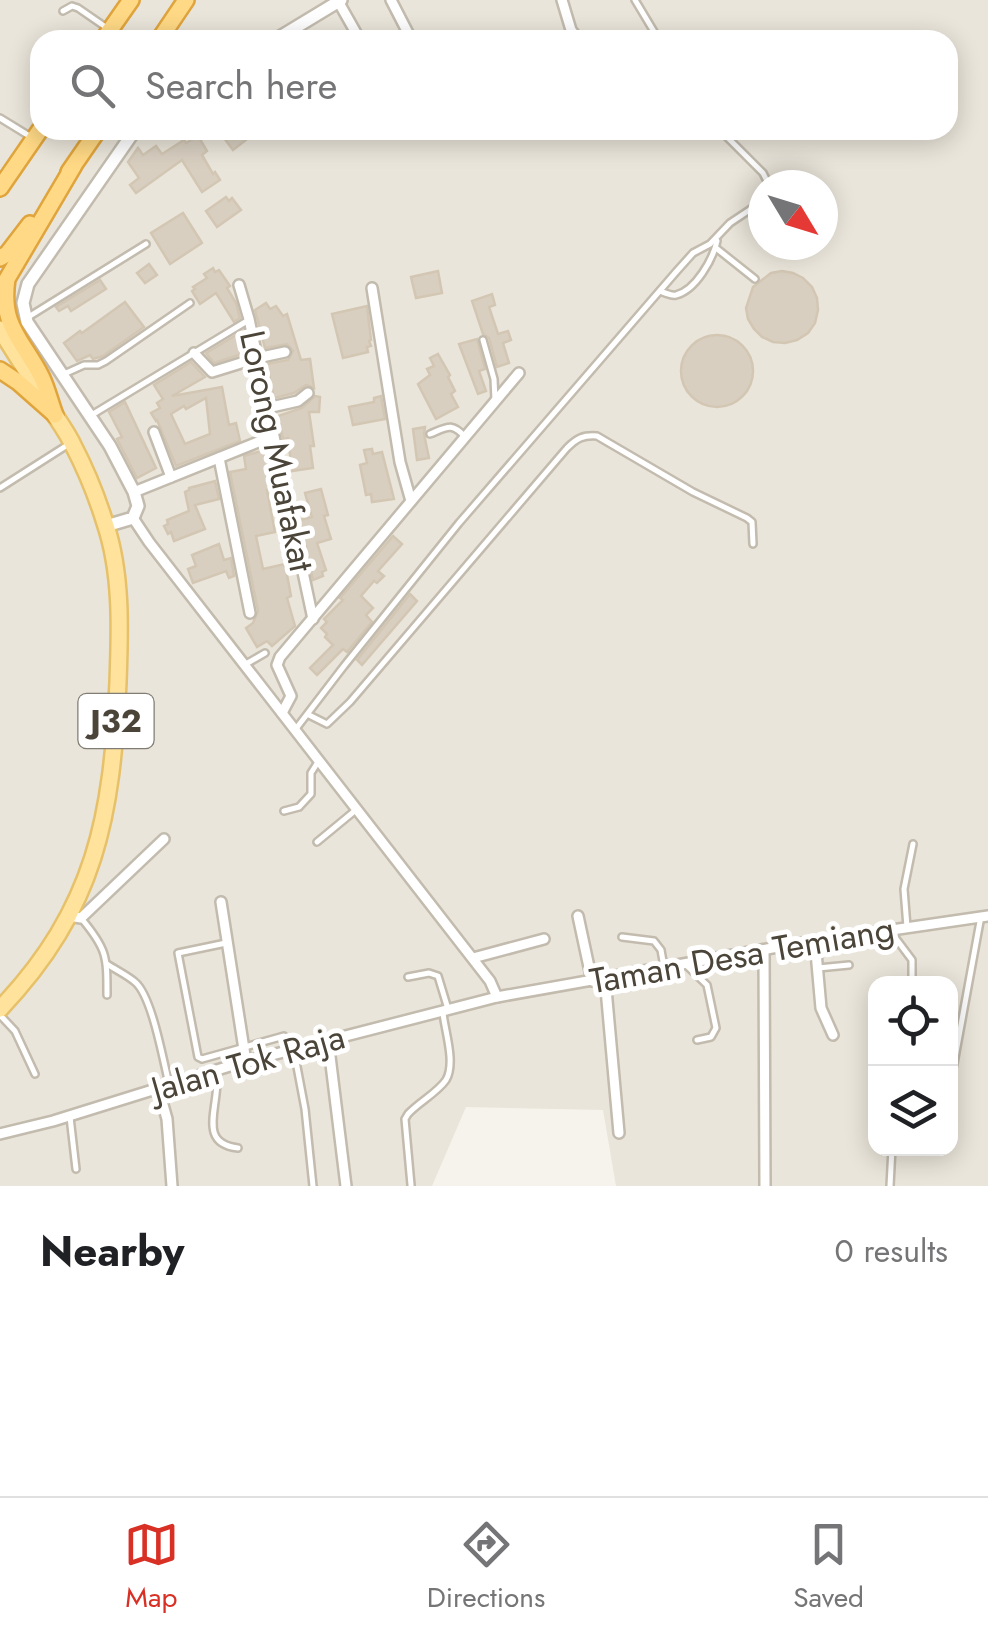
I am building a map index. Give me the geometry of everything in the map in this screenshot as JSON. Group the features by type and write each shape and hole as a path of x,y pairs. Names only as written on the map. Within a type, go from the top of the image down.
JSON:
{"highway":[{"path":"109,30 130,0"},
{"path":"166,30 186,0"},
{"path":"0,185 33,140"},
{"path":"0,258 42,210 91,140"},
{"path":"55,415 41,376 4,315 2,297 7,280 74,166"},
{"path":"0,278 42,210"},
{"path":"0,370 55,415"}],"main road":[{"name":"J32","path":"0,329 72,442 106,526 120,609 116,734 109,797 92,863 75,917 0,1012"},
{"name":"J32","path":"0,348 55,415"}],"street":[{"path":"391,0 406,30"},
{"path":"562,0 571,30"},
{"path":"291,30 339,1 355,30"},
{"path":"128,140 28,284 24,303 26,318 110,446 134,492 138,506 134,518"},
{"name":"Lorong Muafakat","path":"239,285 250,319 313,619"},
{"path":"372,288 400,462 411,501"},
{"path":"194,353 212,372 285,352"},
{"path":"282,713 291,696 277,665 280,657 520,372"},
{"path":"267,408 298,401 308,392"},
{"path":"154,432 171,477"},
{"path":"134,492 273,436"},
{"path":"219,458 250,612"},
{"path":"106,526 134,518"},
{"path":"134,518 490,980 497,998"},
{"path":"75,917 143,862 164,839"},
{"path":"221,902 246,1062"},
{"path":"578,916 592,981"},
{"name":"Taman Desa Temiang","path":"497,998 816,941 984,916"},
{"path":"473,958 544,939"},
{"path":"816,941 821,1008 833,1036"},
{"path":"764,950 764,1186"},
{"path":"605,978 619,1133"},
{"name":"Jalan Tok Raja","path":"0,1134 216,1070 497,998"},
{"path":"328,1040 346,1186"},
{"path":"164,1086 172,1186"}],"lane":[{"path":"635,0 653,30"},
{"path":"63,10 78,8 101,30"},
{"path":"0,118 30,131"},
{"path":"730,140 760,170"},
{"path":"296,730 459,523 693,253 718,238 730,223 748,211"},
{"path":"660,291 678,295 689,286 708,266 718,238"},
{"path":"26,318 146,244"},
{"path":"716,248 756,279"},
{"path":"62,375 106,361 190,302"},
{"path":"90,416 250,319"},
{"path":"483,340 494,380 494,402"},
{"path":"430,434 452,427 465,437"},
{"path":"309,715 327,724 350,702 567,448 585,435 597,436 746,518 752,522 753,544"},
{"path":"0,488 72,442"},
{"path":"245,665 265,654"},
{"path":"284,811 299,806 311,794 311,773 319,760"},
{"path":"317,842 357,809"},
{"path":"907,927 904,889 913,844"},
{"path":"954,1066 984,916"},
{"path":"75,917 100,942 107,964 107,995"},
{"path":"889,930 912,960 912,976"},
{"path":"622,937 654,941 662,950 664,968"},
{"path":"228,943 180,951 178,957 198,1057 284,1036"},
{"path":"107,964 143,991 164,1086"},
{"path":"685,964 708,985 716,1028 711,1037 696,1040"},
{"path":"818,968 849,965"},
{"path":"408,977 429,973 438,976 450,1063 448,1075 439,1087 405,1119 412,1186"},
{"path":"0,1012 15,1032 35,1074"},
{"path":"294,1049 313,1186"},
{"path":"216,1070 219,1082 214,1137 223,1146 238,1148"},
{"path":"70,1116 76,1169"},
{"path":"890,1186 892,1156"}],"shaded area":[{"path":"0,0 988,0 988,1186 616,1186 603,1110 466,1107 432,1186 0,1186"}],"building":[{"path":"184,140 200,140 207,151 202,155 220,180 202,192 182,160 136,193 130,185 139,178 128,162 138,148 143,155 156,146 162,154"},
{"path":"226,140 246,140 233,150"},
{"path":"226,197 229,201 232,198 241,210 217,227 206,211"},
{"path":"183,213 202,243 170,264 151,233"},
{"path":"149,264 157,275 145,283 137,273"},
{"path":"213,268 230,286 227,288 240,318 234,322 216,293 200,304 192,291"},
{"path":"438,271 442,293 416,298 411,277"},
{"path":"782,271 803,278 812,287 818,310 808,333 785,343 762,337 748,319 746,308 753,287 771,273"},
{"path":"100,280 106,289 71,311 68,306 59,311 56,307"},
{"path":"492,294 495,305 489,307 498,334 508,331 511,340 503,343 509,363 497,367 472,301"},
{"path":"125,302 144,327 103,356 93,359 90,355 77,361 64,343"},
{"path":"266,303 270,309 276,306 283,316 287,314 301,360 310,359 314,388 306,385 274,398 267,364 288,360 293,351 287,344 265,348 255,310"},
{"path":"367,306 371,346 367,347 368,352 343,358 332,314"},
{"path":"243,331 248,352 214,363 206,353"},
{"path":"717,335 742,346 753,371 742,396 717,407 692,396 681,371 692,346"},
{"path":"477,339 485,369 479,371 486,391 478,394 459,344"},
{"path":"438,354 450,375 455,391 451,394 458,407 436,419 418,384 430,375 427,369 434,366 430,358"},
{"path":"191,362 205,377 172,396 222,387 229,425 236,423 240,441 176,466 151,413 160,408 157,403 163,399 154,385","holes":["206,398 210,434 185,444 171,414"]},
{"path":"315,396 320,397 319,412 309,412 313,468 292,471 288,438 283,439 278,416 302,408"},
{"path":"381,396 385,419 353,425 349,407 374,402 374,398"},
{"path":"125,402 156,468 137,478 117,439 122,437 109,412"},
{"path":"425,427 429,458 417,460 413,429"},
{"path":"268,449 275,488 267,490 275,532 256,536 263,569 285,564 291,596 287,598 295,626 272,646 267,641 257,647 246,628 258,611 230,472 246,469 244,456"},
{"path":"372,449 373,454 382,452 394,499 372,502 371,494 366,495 360,465 367,463 364,450"},
{"path":"215,481 219,499 195,505 205,529 174,541 164,526 167,520 189,511 185,492"},
{"path":"321,489 331,539 317,543 326,570 313,580 300,520 312,517 305,493"},
{"path":"393,536 402,544 378,571 384,576 361,596 373,608 366,615 372,622 347,652 343,649 317,675 310,668 333,645 321,628 327,622 324,619"},
{"path":"219,544 224,560 231,558 234,576 229,578 226,571 193,583 188,569 196,566 192,555"},
{"path":"410,594 417,601 362,665 357,660"}]}
